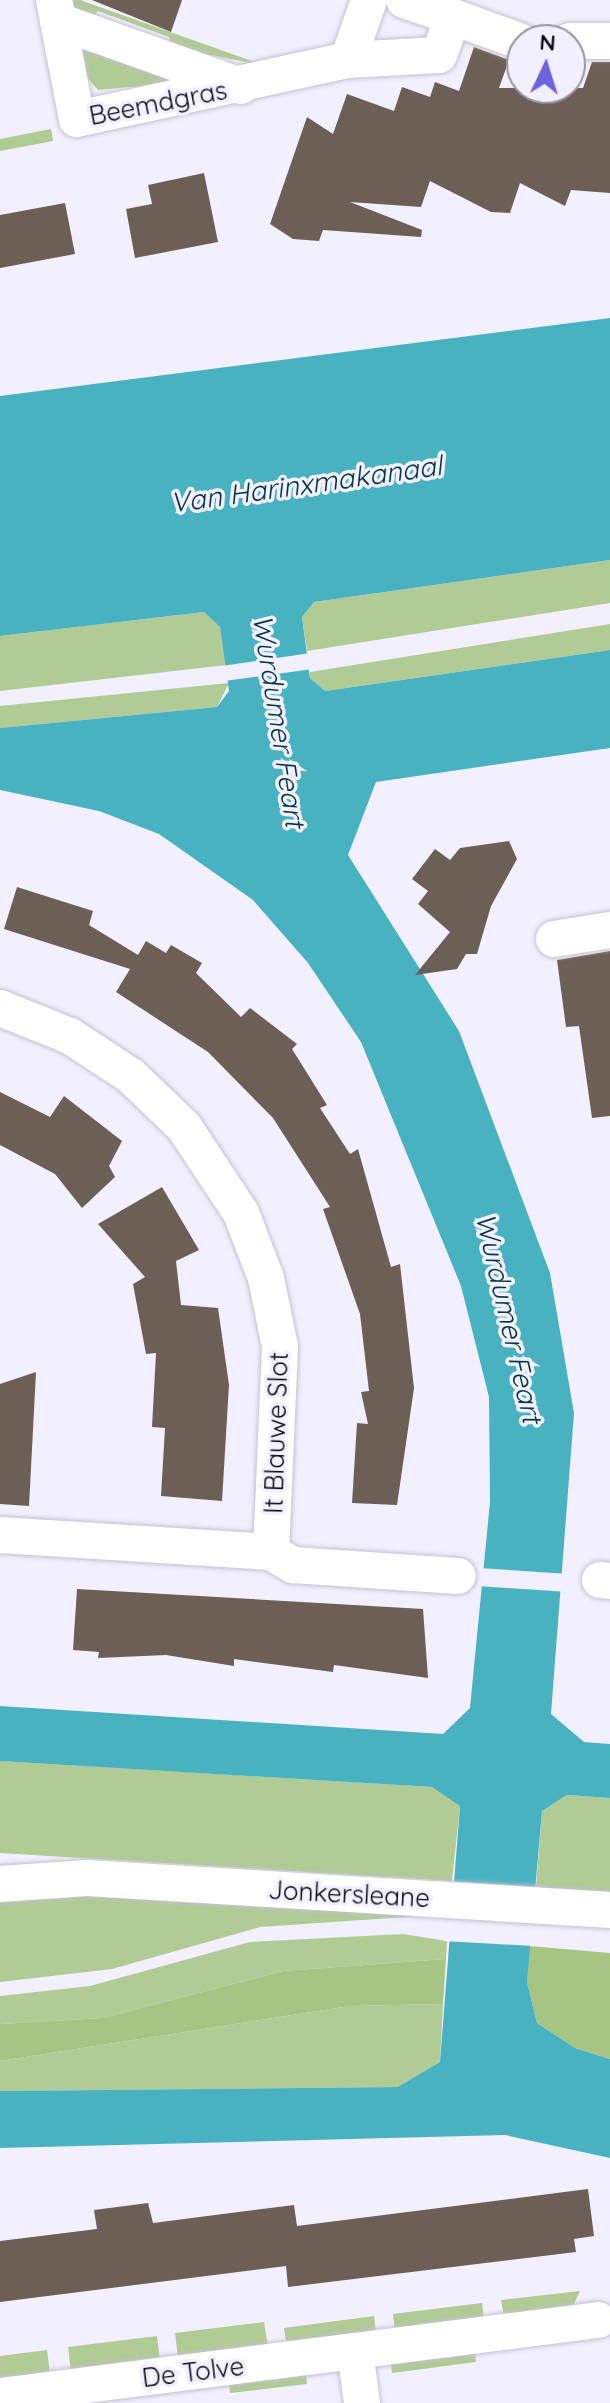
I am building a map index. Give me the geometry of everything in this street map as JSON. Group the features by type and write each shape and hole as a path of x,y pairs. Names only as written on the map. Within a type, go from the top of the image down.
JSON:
{"street":[{"path":"348,60 369,0"},
{"path":"404,0 506,36"},
{"name":"Beemdgras","path":"56,10 77,119 243,86 348,60 439,55 453,17"},
{"name":"Beemdgras","path":"56,10 243,86"},
{"path":"586,41 610,41"},
{"path":"554,939 610,930"},
{"name":"It Blauwe Slot","path":"0,1008 70,1036 131,1076 192,1137 241,1213 266,1278 280,1347 271,1552"},
{"name":"It Blauwe Slot","path":"0,1535 271,1552 293,1565 458,1576"},
{"name":"Jonkersleane","path":"0,1862 87,1878 610,1910"},
{"name":"Jonkersleane","path":"0,1884 87,1878"},
{"name":"De Tolve","path":"21,2397 598,2320"},
{"path":"355,2351 362,2403"}],"green space":[{"path":"72,0 80,0 266,66 170,47 169,37 98,11 91,20 75,15"},
{"path":"80,42 184,82 98,90 86,76"},
{"path":"51,129 53,141 0,151 0,139"},
{"path":"610,560 610,603 307,651 302,617 314,602"},
{"path":"204,612 220,627 226,665 0,691 0,636"},
{"path":"610,624 610,650 325,691 310,678 310,672"},
{"path":"229,683 217,707 0,728 0,706"},
{"path":"0,1761 433,1787 460,1806 452,1881 0,1853"},
{"path":"567,1795 610,1798 610,1892 536,1887 542,1811"},
{"path":"0,1893 69,1893 420,1916 260,1927 112,1969 0,1982"},
{"path":"403,1934 447,1941 446,1959 283,1971 103,2018 0,2024 0,1996 90,1986 250,1942"},
{"path":"529,1946 610,1953 610,2059 575,2048 537,2023 527,1982"},
{"path":"446,1959 443,2004 350,2006 0,2061 0,2024 103,2018 283,1971"},
{"path":"443,2004 440,2062 399,2087 0,2091 0,2061 350,2006"},
{"path":"580,2291 573,2306 504,2317 501,2300"},
{"path":"482,2303 484,2320 395,2331 393,2314"},
{"path":"374,2316 376,2333 286,2341 284,2328"},
{"path":"264,2322 268,2347 178,2358 175,2333"},
{"path":"157,2336 160,2361 71,2372 68,2347"},
{"path":"47,2350 50,2374 0,2381 0,2356"},
{"path":"475,2352 476,2362 392,2373 391,2364"},
{"path":"306,2373 307,2384 230,2393 229,2383"}],"water":[{"path":"610,318 610,560 314,602 302,617 310,678 325,691 610,650 610,748 376,782 348,855 459,1031 550,1273 574,1413 551,1714 584,1742 610,1744 610,1798 567,1795 542,1811 527,1982 537,2023 575,2048 610,2059 610,2158 505,2135 0,2148 0,2091 398,2087 440,2062 460,1806 432,1787 0,1761 0,1706 443,1734 470,1708 490,1502 489,1397 461,1286 361,1042 308,963 253,900 159,834 99,811 0,790 0,728 217,707 229,691 220,627 204,612 0,636 0,396"}],"pier":[{"path":"311,653 313,669 224,681 222,666"},
{"path":"479,1568 569,1574 568,1592 477,1586"},
{"path":"448,1881 540,1887 533,1946 443,1941"}],"building":[{"path":"92,0 182,0 171,32"},
{"path":"474,47 506,59 499,88 506,88 506,104 586,104 586,79 592,62 610,62 610,193 571,190 565,206 520,183 510,213 491,212 430,181 421,207 350,202 422,230 421,237 323,230 319,241 293,239 270,224 307,117 333,134 347,94 394,111 402,87 430,97 435,82 459,91"},
{"path":"204,173 218,242 135,258 126,209 152,204 148,185"},
{"path":"65,203 75,254 0,268 0,215"},
{"path":"509,841 517,859 491,906 477,954 466,954 457,969 415,975 450,932 418,904 428,891 412,879 435,849 450,860 460,848"},
{"path":"17,887 93,911 89,925 138,955 146,941 166,953 171,945 202,963 196,973 241,1017 250,1008 297,1044 292,1049 327,1105 320,1108 350,1154 358,1149 391,1267 400,1264 414,1388 397,1505 352,1503 357,1423 368,1424 361,1392 369,1391 360,1314 323,1209 330,1207 273,1118 208,1052 116,992 130,969 4,929"},
{"path":"610,951 610,1116 592,1118 579,1026 566,1027 557,960"},
{"path":"0,1092 50,1117 64,1096 122,1141 109,1166 115,1177 82,1208 55,1174 0,1145"},
{"path":"162,1187 199,1250 176,1261 181,1305 218,1308 229,1385 222,1501 161,1496 165,1428 152,1427 156,1353 146,1354 133,1284 145,1277 98,1224"},
{"path":"36,1372 29,1506 0,1504 0,1384"},
{"path":"77,1589 423,1609 428,1678 334,1665 333,1672 234,1659 234,1666 166,1655 98,1658 99,1652 73,1650"},
{"path":"588,2189 594,2236 574,2239 576,2252 288,2287 286,2266 0,2302 0,2241 97,2229 94,2210 148,2203 153,2223 294,2205 297,2226"}],"water label":[{"name":"Van Harinxmakanaal","path":"306,484"},
{"name":"Wurdumer Feart","path":"279,721"},
{"name":"Wurdumer Feart","path":"509,1318"}]}
